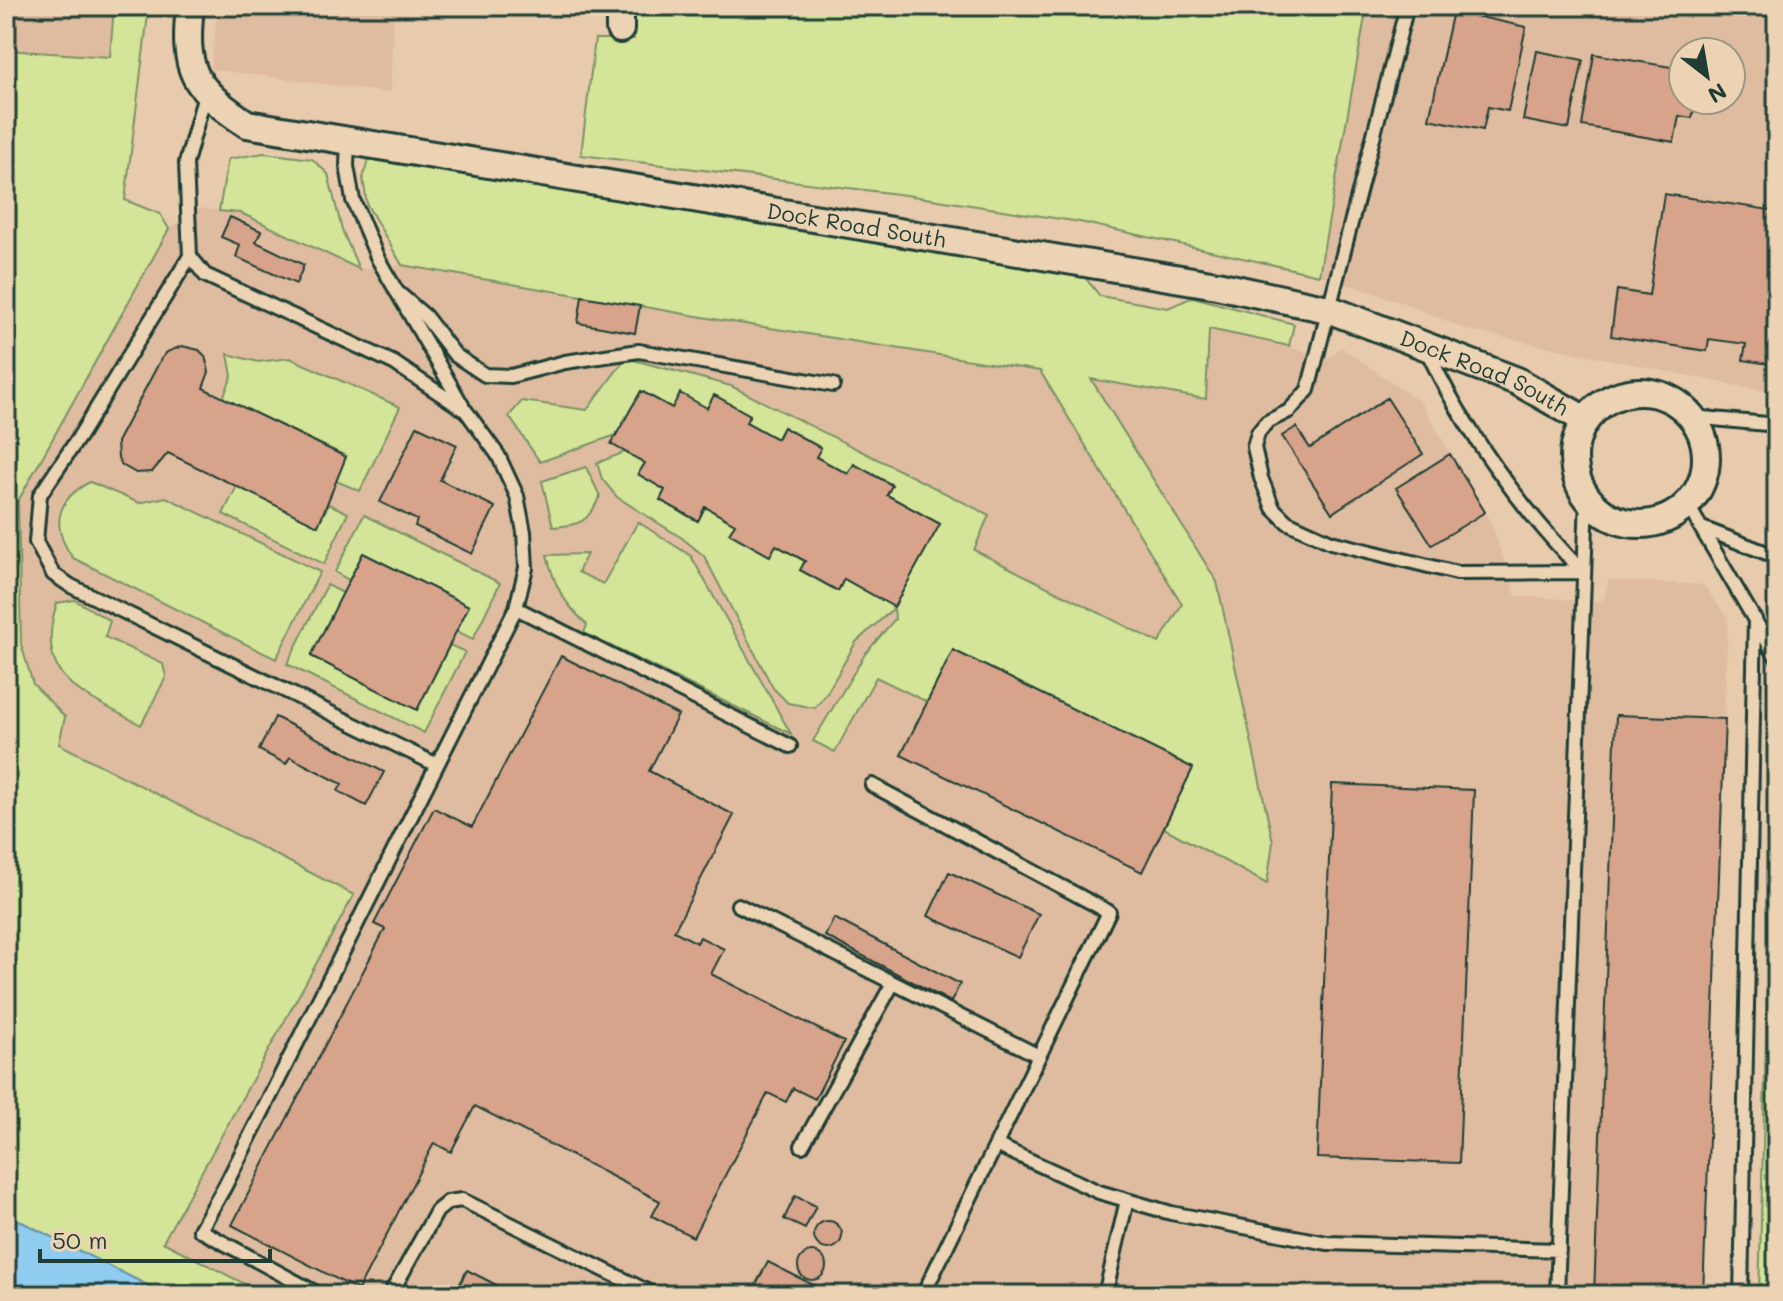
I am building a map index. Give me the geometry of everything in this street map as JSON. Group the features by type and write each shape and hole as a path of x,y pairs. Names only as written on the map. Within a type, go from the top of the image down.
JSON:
{"street":[{"name":"Dock Road South","path":"190,6 187,30 190,67 220,106 247,124 1217,285 1328,309 1517,381 1585,420"},
{"name":"Dock Road South","path":"1587,498 1580,487 1574,464 1576,441 1585,420 1597,407 1617,395 1640,391 1676,401 1693,417"},
{"path":"1587,498 1604,514 1633,524 1657,523 1678,513 1704,478 1707,455 1704,437 1693,417"}],"lane":[{"path":"1407,6 1308,390 1289,411 1267,422 1258,433 1254,447 1261,478 1273,508 1287,522 1331,542 1457,573 1583,572"},
{"path":"206,91 186,163 190,256 40,495 36,542 53,574 71,586 437,765"},
{"path":"320,1295 200,1230 516,608 526,568 524,532 517,496 498,455 466,411 378,259 353,200 347,166 348,141"},
{"path":"190,256 205,275 394,363 466,411"},
{"path":"396,291 425,316 455,355 485,375 511,376 565,362 639,351 833,385"},
{"path":"1426,346 1451,399 1523,503 1547,535 1583,572"},
{"path":"1693,417 1777,425"},
{"path":"1557,1295 1587,498"},
{"path":"1687,504 1777,658"},
{"path":"1702,528 1777,557"},
{"path":"516,608 790,746"},
{"path":"1741,1295 1755,619"},
{"path":"872,785 1109,912 923,1295"},
{"path":"738,905 1039,1056"},
{"path":"802,1146 893,983"},
{"path":"996,1145 1099,1192 1171,1213 1327,1243 1559,1250"},
{"path":"390,1295 437,1211 448,1202 462,1200 655,1295"},
{"path":"1105,1295 1127,1200"}],"shaded area":[{"path":"6,6 114,6 110,57 6,50"},
{"path":"218,6 394,6 390,93 211,69"},
{"path":"1367,6 1777,6 1777,394 1467,330 1404,303 1319,275"},
{"path":"197,208 241,213 359,269 402,265 1205,399 1209,329 1330,357 1341,347 1421,403 1491,523 1516,596 1603,602 1609,580 1703,585 1728,618 1703,1295 266,1295 163,1243 354,896 59,744 65,717 33,684 21,644 18,501 169,229"}],"green space":[{"path":"114,6 149,6 125,200 160,214 169,229 18,501 21,644 33,684 65,717 59,744 354,895 163,1242 266,1295 6,1295 6,50 110,57"},
{"path":"635,6 1367,6 1319,275 1080,222 906,195 581,155 595,39 634,39"},
{"path":"264,153 312,159 328,174 342,230 359,269 241,213 219,211 228,159"},
{"path":"369,158 1084,276 1100,296 1168,308 1193,297 1294,324 1289,346 1209,329 1206,399 1091,379 1217,582 1273,842 1267,884 1164,828 1193,768 953,650 927,702 876,677 835,752 813,741 865,654 895,619 894,608 856,642 815,708 788,703 773,688 704,556 682,538 617,497 602,479 597,463 625,452 645,463 639,475 665,490 660,500 697,521 705,507 735,524 730,534 769,556 776,545 805,561 801,570 838,590 844,579 894,607 940,524 887,495 892,485 854,464 848,474 816,457 783,428 776,439 746,422 750,415 715,395 707,408 672,408 641,391 616,435 540,462 509,416 522,401 587,410 626,358 731,386 989,515 974,550 1159,643 1182,604 1040,371 402,265 367,205 363,178"},
{"path":"228,354 258,362 290,358 400,407 360,491 336,481 346,456 223,398 232,376"},
{"path":"586,467 600,496 596,505 582,521 553,527 542,481"},
{"path":"90,482 139,503 166,497 320,572 276,659 73,558 61,535 60,515 70,497"},
{"path":"237,486 318,525 329,504 348,513 324,564 223,514"},
{"path":"364,515 500,583 473,639 456,631 468,606 363,553 349,580 335,572"},
{"path":"638,522 691,556 791,734 584,633 587,625 561,593 547,555 587,554 578,572 603,584"},
{"path":"327,585 343,593 311,656 417,710 450,645 465,652 424,733 287,664"},
{"path":"75,600 110,621 105,637 163,664 166,677 141,725 83,693 68,682 58,668 52,651 51,630 57,603"},
{"path":"1777,765 1777,1295 1759,1295 1773,780"}],"water":[{"path":"6,1214 167,1295 6,1295"}],"building":[{"path":"498,6 525,6 525,9 498,9"},
{"path":"1453,11 1526,27 1508,111 1488,107 1483,130 1429,119"},
{"path":"1537,51 1583,60 1569,129 1523,120"},
{"path":"1594,54 1667,66 1667,116 1679,116 1674,142 1582,126"},
{"path":"1664,194 1777,211 1777,321 1770,364 1743,360 1746,344 1709,339 1707,351 1611,336 1617,290 1649,295"},
{"path":"230,217 261,231 256,242 304,265 296,284 236,257 240,245 221,237"},
{"path":"582,296 640,306 635,333 578,323"},
{"path":"182,346 199,350 205,356 209,372 203,388 346,457 318,526 168,453 152,472 136,473 122,465 118,458 117,442 161,359 167,352"},
{"path":"641,391 672,408 680,393 707,408 714,395 750,415 746,422 777,439 783,427 821,448 816,457 848,474 854,464 892,485 887,495 940,524 894,607 844,579 838,591 800,570 805,561 776,545 770,556 729,533 735,524 705,507 698,521 660,500 665,490 638,474 645,463 611,444"},
{"path":"1387,398 1423,454 1332,513 1282,436 1296,427 1310,448"},
{"path":"417,426 457,445 440,480 495,507 472,554 415,526 417,520 380,502"},
{"path":"1450,454 1485,512 1432,545 1396,488"},
{"path":"363,553 469,606 417,710 311,656"},
{"path":"953,650 1193,768 1142,872 901,755"},
{"path":"561,656 678,715 649,771 734,815 674,931 697,943 700,937 724,949 711,974 844,1042 815,1099 793,1088 786,1102 768,1093 693,1237 652,1216 660,1201 475,1106 451,1152 434,1143 358,1290 232,1225 385,929 374,924 434,808 472,827"},
{"path":"1616,715 1725,719 1703,1295 1594,1295"},
{"path":"275,717 384,772 366,806 338,791 342,784 290,757 286,764 259,750"},
{"path":"1332,784 1474,790 1459,1163 1317,1158"},
{"path":"949,872 1039,914 1018,957 928,916"},
{"path":"834,918 960,984 951,1002 825,936"},
{"path":"795,1196 816,1206 805,1229 784,1219"},
{"path":"828,1221 838,1225 842,1235 838,1245 828,1249 818,1245 814,1235 818,1225"},
{"path":"812,1252 822,1256 826,1266 822,1276 812,1280 802,1276 798,1266 802,1256"},
{"path":"768,1262 833,1295 750,1295"},
{"path":"467,1270 516,1295 454,1295"}]}
